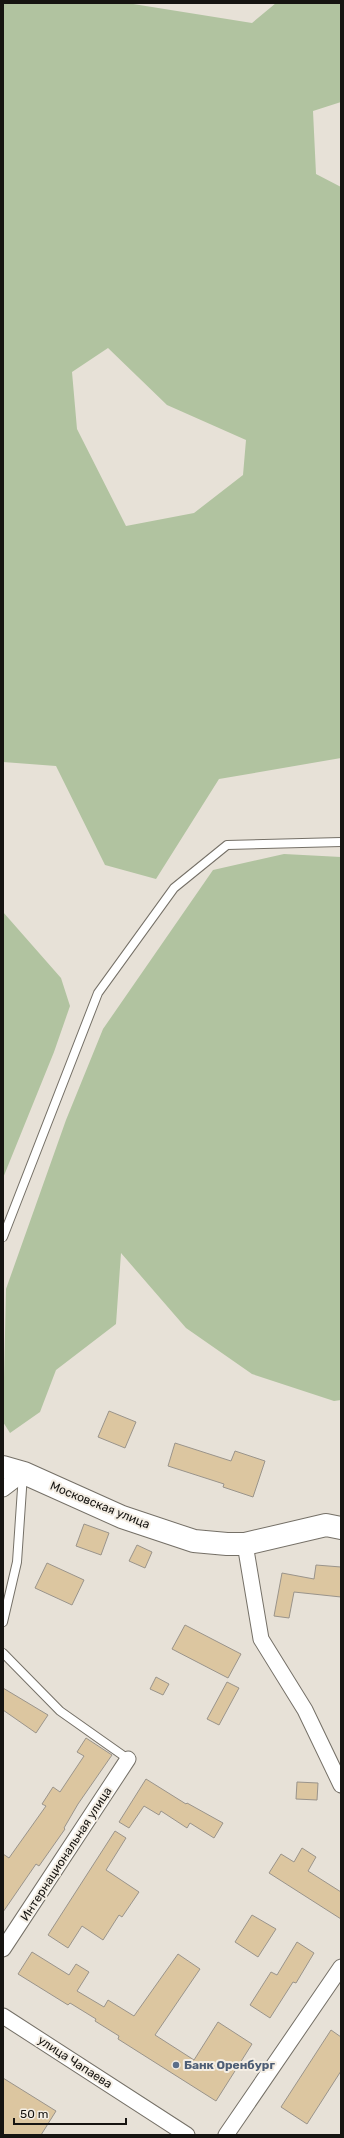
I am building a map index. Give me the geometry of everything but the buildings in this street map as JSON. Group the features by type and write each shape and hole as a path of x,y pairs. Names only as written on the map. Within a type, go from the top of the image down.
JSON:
{"street":[{"name":"Московская улица","path":"3,1467 24,1473 122,1517 194,1540 227,1544 245,1544 326,1525 341,1528"},
{"path":"3,1489 24,1473"},
{"path":"245,1544 261,1639 305,1710 341,1785"},
{"name":"Интернациональная улица","path":"3,1949 128,1759"},
{"path":"226,2135 341,1966"},
{"name":"улица Чапаева","path":"3,2016 187,2135"}],"lane":[{"path":"3,1237 98,993 174,888 227,845 341,842"},
{"path":"3,1622 18,1562 24,1473"},
{"path":"3,1653 60,1711 128,1759"}],"green space":[{"path":"3,3 127,3 252,23 276,3 341,3 341,102 313,111 316,174 341,187 341,758 219,779 156,879 105,865 56,766 3,762","holes":["108,348 167,405 246,440 243,475 194,513 126,526 77,429 72,372"]},
{"path":"284,854 341,857 341,1400 334,1401 252,1374 186,1328 121,1253 116,1324 56,1370 40,1412 10,1433 3,1422 6,1289 66,1120 103,1029 213,870"},
{"path":"3,912 61,978 70,1006 54,1052 3,1178"}],"place":[{"name":"Банк Оренбург","path":"176,2065"}]}
